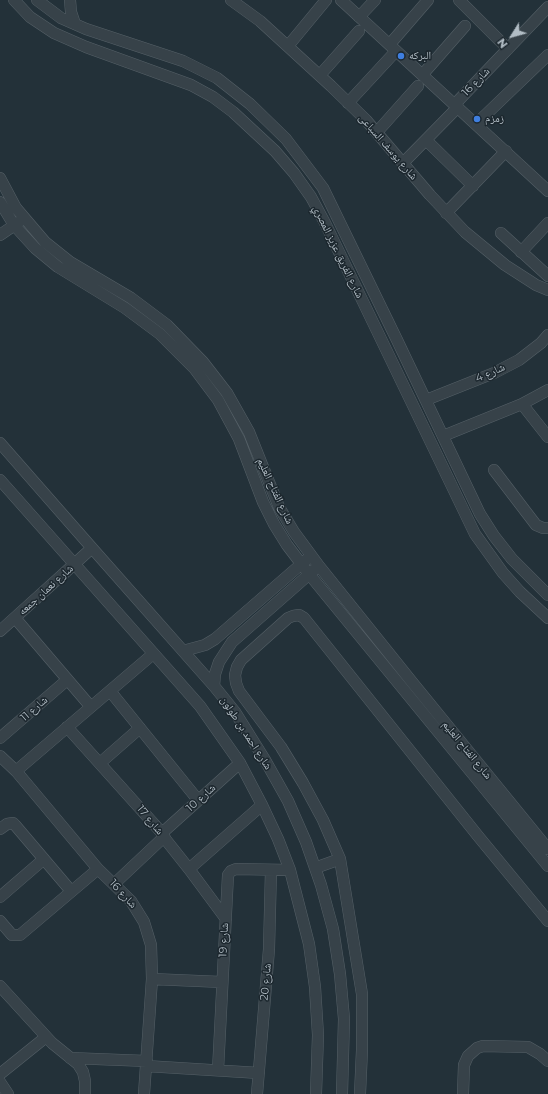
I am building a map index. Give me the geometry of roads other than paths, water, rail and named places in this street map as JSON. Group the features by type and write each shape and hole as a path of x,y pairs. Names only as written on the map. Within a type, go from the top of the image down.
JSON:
{"street":[{"name":"شارع الفريق عزيز المصري","path":"14,0 30,17 54,33 86,47 191,85 213,97 233,112 275,151 311,197 325,223 475,534 503,573 520,592 548,618"},
{"name":"شارع الفريق عزيز المصري","path":"37,0 61,18 86,29 183,61 217,78 250,104 286,139 323,188 480,514 494,536 512,559 548,594"},
{"path":"70,0 71,12 75,24"},
{"name":"شارع يوسف السباعى","path":"231,0 260,21 348,103 377,132 446,213 475,241 505,265 536,285 548,290"},
{"path":"288,46 326,0"},
{"path":"341,0 548,191"},
{"path":"359,16 374,0"},
{"path":"348,103 393,48 428,0"},
{"path":"459,0 508,49"},
{"name":"شارع 16","path":"403,163 548,7"},
{"path":"422,74 465,26"},
{"path":"320,76 359,31"},
{"path":"476,124 548,55"},
{"path":"377,132 418,86"},
{"path":"426,140 473,186"},
{"path":"446,213 506,151"},
{"name":"شارع الفتاح العليم","path":"0,178 16,208 45,242 70,262 131,298 167,325 199,365 227,393 249,432 279,507 294,532 319,566 548,849"},
{"name":"شارع الفتاح العليم","path":"0,202 3,217 14,225 35,248 58,267 125,308 199,365 239,439 263,502 287,545 309,574 548,866"},
{"path":"3,217 16,208"},
{"path":"0,235 24,218"},
{"path":"521,252 548,223"},
{"path":"501,233 548,276"},
{"path":"358,292 366,291 371,286"},
{"path":"370,316 375,311 383,310"},
{"name":"شارع 4","path":"426,400 494,373 519,360 541,343 548,335"},
{"path":"443,436 522,404 548,390"},
{"path":"522,404 548,437"},
{"name":"شارع احمد بن طولون","path":"0,443 214,686 235,712 265,760 288,801 306,842 321,885 333,929 340,974 344,1020 342,1094"},
{"path":"494,470 536,525 542,528 548,528"},
{"name":"شارع احمد بن طولون","path":"0,480 200,706 240,763 262,805 278,839 290,870 309,944 315,987 318,1035 316,1094"},
{"name":"شارع نعمان جمعه","path":"0,631 92,548"},
{"path":"183,651 199,647 215,639 311,556"},
{"path":"214,686 217,668 225,651 232,642 319,566"},
{"path":"275,587 285,588 287,593"},
{"path":"360,1094 362,994 340,859 303,783 281,748 239,691 236,683 236,671 241,660 288,618 299,615 304,618 454,807 548,921"},
{"path":"15,618 90,708"},
{"path":"215,639 218,647 225,651"},
{"path":"16,771 153,654"},
{"name":"شارع 11","path":"0,738 67,680"},
{"path":"110,691 198,800"},
{"name":"شارع 17","path":"67,727 163,835 226,919"},
{"path":"100,763 140,728"},
{"name":"شارع 16","path":"0,756 16,771 98,869 132,901 144,922 151,945 152,979 144,1094"},
{"name":"شارع 10","path":"114,884 198,800 240,763"},
{"path":"189,869 262,805"},
{"path":"0,829 6,824 13,823 16,825 71,891"},
{"path":"0,897 44,859"},
{"path":"315,868 340,859"},
{"path":"0,921 12,935 20,935 98,869"},
{"name":"شارع 19","path":"218,1070 228,877 230,873 236,869 290,870"},
{"name":"شارع 20","path":"257,1094 269,949 271,870"},
{"path":"152,979 222,982"},
{"path":"0,986 46,1037 58,1049 78,1064 85,1081 85,1094"},
{"path":"0,1074 46,1037"},
{"path":"463,1094 464,1065 468,1056 477,1048 483,1046 528,1047 548,1061"},
{"path":"70,1058 259,1072"},
{"path":"0,1082 8,1094"}],"place":[{"name":"البركه","path":"401,56"},
{"name":"زمزم","path":"477,119"}]}
